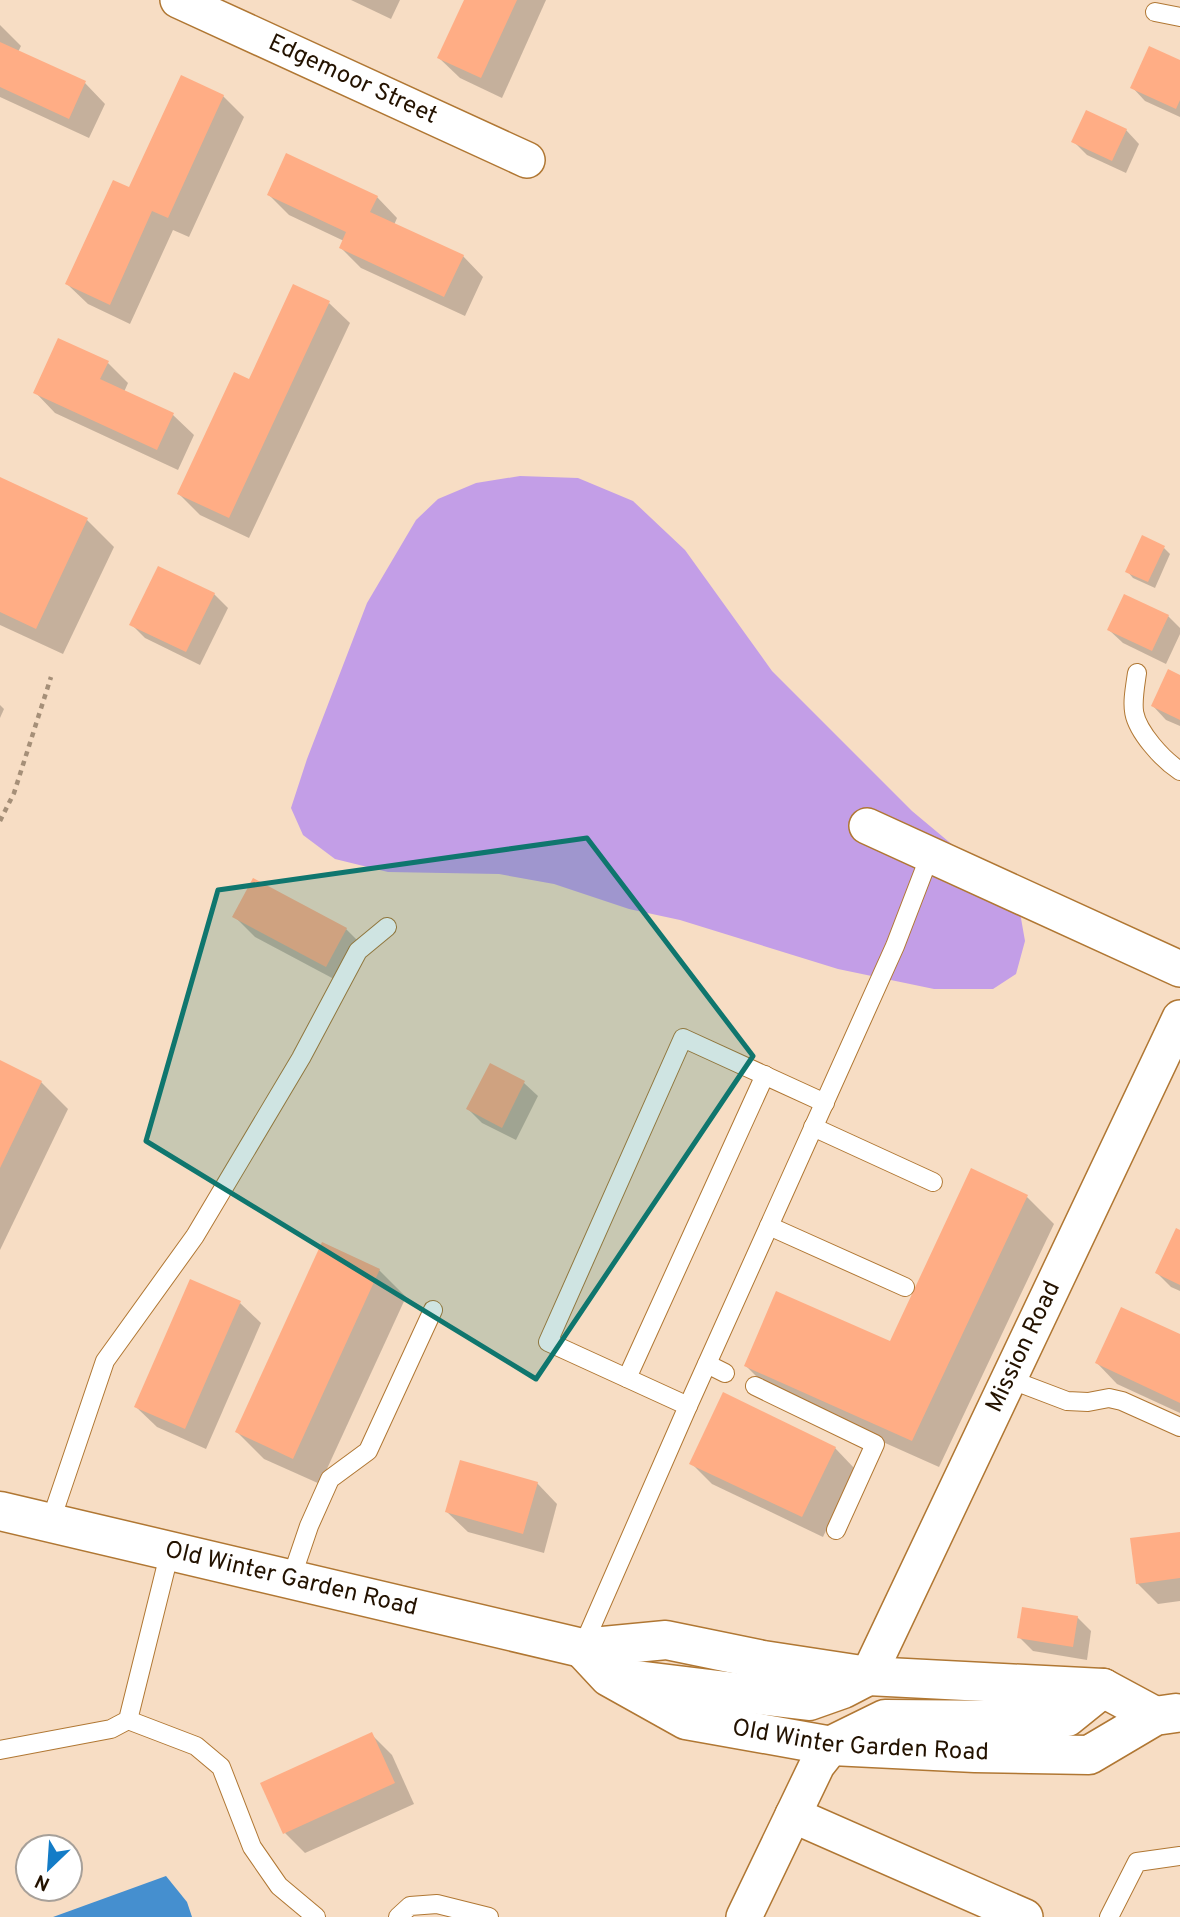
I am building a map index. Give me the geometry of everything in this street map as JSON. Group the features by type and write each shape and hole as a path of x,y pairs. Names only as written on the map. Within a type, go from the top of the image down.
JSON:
{"main road":[{"name":"Old Winter Garden Road","path":"0,1511 582,1648 666,1640 763,1660 868,1676 1103,1688 1168,1714"},
{"name":"Old Winter Garden Road","path":"582,1648 609,1677 686,1720 832,1746 1089,1755 1168,1714"},
{"path":"609,1677 808,1701 843,1689 868,1676"},
{"path":"832,1746 885,1719 1023,1720 1067,1717 1103,1688"}],"street":[{"name":"Edgemoor Street","path":"178,0 527,160"},
{"path":"867,826 1180,969"},
{"name":"Mission Road","path":"868,1676 1180,1018"},
{"path":"744,1917 817,1765 832,1746"},
{"path":"793,1815 1026,1917"}],"lane":[{"path":"1155,12 1180,17"},
{"path":"1137,673 1133,702 1136,726 1164,761 1180,771"},
{"path":"582,1648 895,946 930,855"},
{"path":"50,1523 105,1361 195,1236 301,1058 358,951 387,927"},
{"path":"688,1406 548,1342 683,1038 825,1103"},
{"path":"627,1378 765,1075"},
{"path":"813,1128 933,1182"},
{"path":"769,1226 905,1287"},
{"path":"291,1579 309,1526 330,1479 368,1451 433,1310"},
{"path":"707,1364 726,1373"},
{"path":"1009,1379 1067,1401 1088,1402 1109,1398 1122,1401 1180,1427"},
{"path":"755,1386 875,1444 836,1530"},
{"path":"0,1750 111,1729 128,1720 170,1551"},
{"path":"128,1720 196,1746 221,1767 252,1847 279,1886 316,1917"},
{"path":"1109,1917 1137,1862 1180,1856"},
{"path":"398,1917 410,1906 437,1904 489,1917"}],"path":[{"path":"0,821 14,793 51,677"}],"highlighted area":[{"path":"587,838 753,1056 536,1379 146,1141 218,890"}],"shaded area":[{"path":"520,476 578,478 633,501 685,550 772,671 912,811 979,867 1019,907 1025,941 1016,974 993,989 934,989 838,969 680,920 629,909 554,884 499,874 388,872 335,859 303,835 291,808 307,759 367,603 416,520 438,499 476,483"}],"water":[{"path":"166,1876 187,1902 192,1917 53,1917"}],"building":[{"path":"464,0 517,0 481,78 437,58"},
{"path":"0,42 86,81 69,119 0,87"},
{"path":"1149,46 1180,60 1180,100 1176,109 1130,88"},
{"path":"181,75 224,95 168,218 152,211 110,305 65,284 113,180 129,187"},
{"path":"1086,110 1127,129 1112,161 1071,142"},
{"path":"286,153 378,196 370,212 464,255 444,297 339,248 346,232 267,195"},
{"path":"293,284 330,301 229,518 177,494 234,372 249,379"},
{"path":"58,338 109,361 100,379 174,413 157,450 33,393"},
{"path":"0,477 88,518 36,629 0,612"},
{"path":"1142,535 1165,546 1148,582 1125,572"},
{"path":"158,566 215,593 186,652 129,625"},
{"path":"1124,594 1169,615 1152,651 1107,630"},
{"path":"1168,669 1180,675 1180,720 1151,706"},
{"path":"253,878 347,928 326,967 232,917"},
{"path":"0,1060 42,1081 0,1168"},
{"path":"490,1063 525,1081 502,1128 466,1109"},
{"path":"971,1168 1028,1195 912,1441 744,1366 776,1291 890,1341"},
{"path":"1176,1228 1180,1230 1180,1285 1155,1273"},
{"path":"322,1242 380,1269 293,1459 235,1432"},
{"path":"190,1279 241,1301 185,1429 134,1407"},
{"path":"1121,1307 1180,1334 1180,1403 1095,1363"},
{"path":"723,1392 836,1447 802,1517 689,1464"},
{"path":"460,1460 538,1482 523,1534 445,1512"},
{"path":"1180,1532 1180,1578 1136,1584 1130,1538"},
{"path":"1022,1607 1078,1616 1073,1647 1017,1638"},
{"path":"372,1732 395,1783 283,1834 260,1783"}]}
